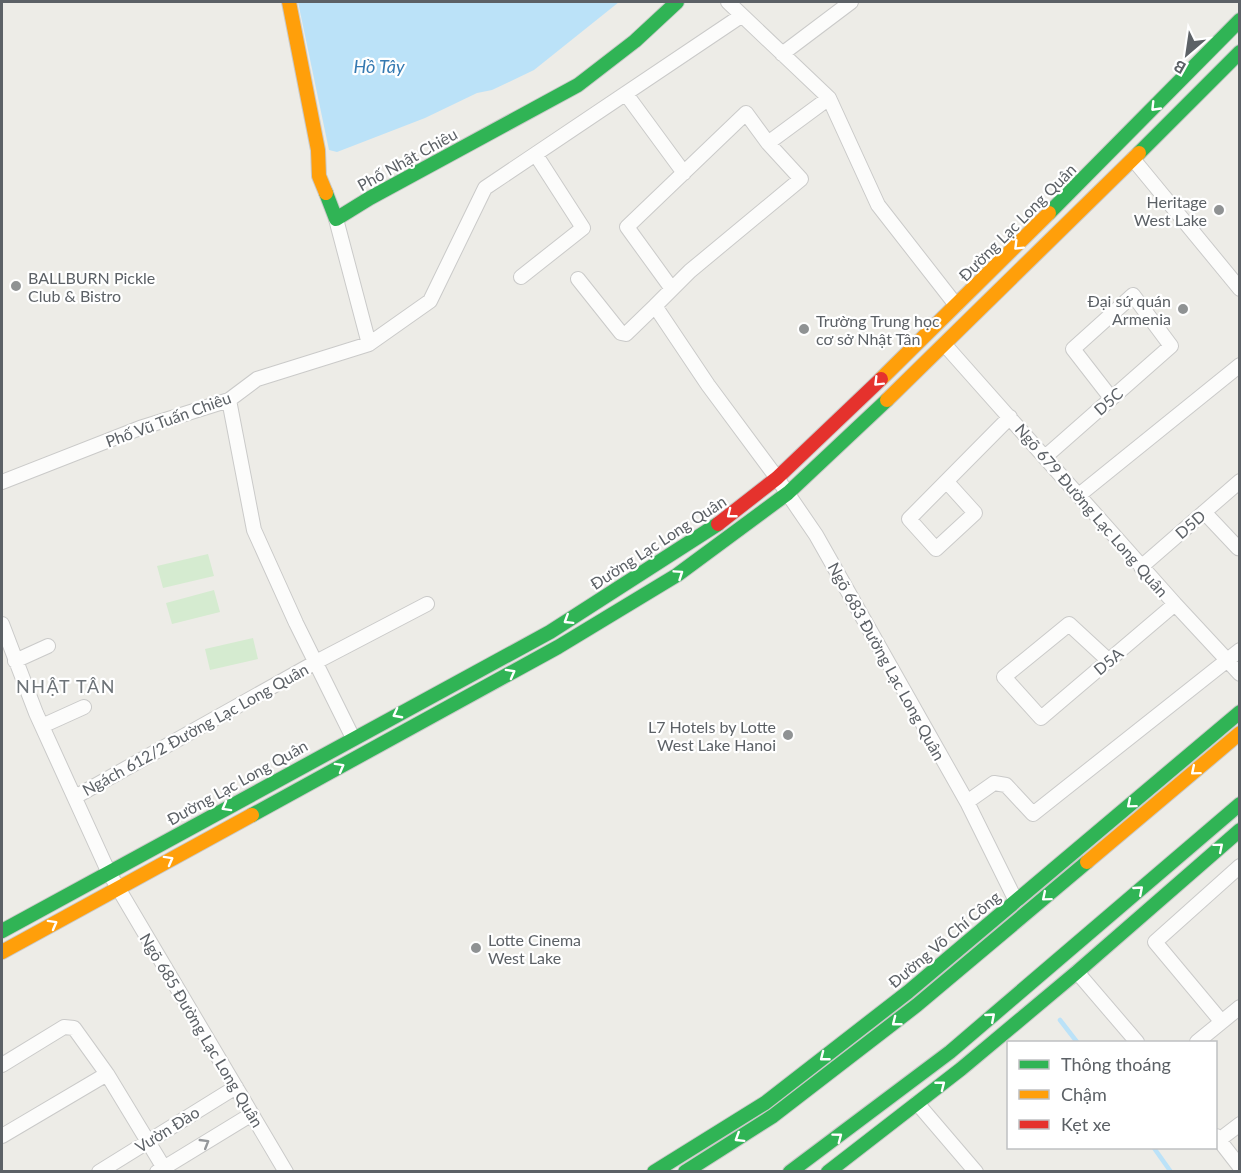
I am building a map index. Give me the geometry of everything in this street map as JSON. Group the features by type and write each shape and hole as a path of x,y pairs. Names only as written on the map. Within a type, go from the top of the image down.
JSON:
{"main road":[{"path":"290,2 318,150 319,176 336,219"},
{"name":"Phố Nhật Chiêu","path":"336,219 370,198 578,85 635,41 677,2"},
{"name":"Đường Lạc Long Quân","path":"2,931 108,871 550,632 714,527 777,478 838,422 892,359 956,305 999,264 1239,20"},
{"name":"Đường Lạc Long Quân","path":"2,952 558,647 677,575 788,493 850,436 1134,159 1239,52"},
{"name":"Đường Võ Chí Công","path":"654,1172 765,1102 908,992 1239,712"},
{"name":"Đường Võ Chí Công","path":"685,1172 773,1116 917,1005 1239,734"},
{"path":"790,1172 950,1052 1239,804"},
{"path":"828,1172 961,1069 1077,972 1239,830"},
{"path":"950,956 977,955"}],"street":[{"path":"728,2 828,98 878,206 956,305"},
{"path":"782,54 851,2"},
{"name":"Phố Vũ Tuấn Chiêu","path":"2,482 140,428 229,400 257,379 369,344 430,301 485,188 741,16"},
{"path":"626,94 684,173"},
{"path":"768,143 828,98"},
{"path":"578,279 621,333 626,334 672,289 690,270 801,179 768,143 746,113 627,227 672,289"},
{"path":"520,277 583,228 536,155"},
{"path":"1134,159 1239,290"},
{"path":"336,219 369,344"},
{"name":"D5C","path":"1045,457 1171,346 1133,295 1073,349 1111,398"},
{"name":"Ngõ 683 Đường Lạc Long Quân","path":"655,306 708,385 788,493 816,535 967,802 1016,901"},
{"name":"Ngõ 679 Đường Lạc Long Quân","path":"945,345 1239,675"},
{"path":"1079,495 1239,365"},
{"path":"229,400 254,530 353,738"},
{"path":"947,482 975,513 936,549 909,519 1010,417"},
{"name":"D5D","path":"1141,567 1239,481"},
{"path":"1204,513 1239,547"},
{"name":"Ngách 612/2 Đường Lạc Long Quân","path":"75,797 316,662 427,604"},
{"name":"D5A","path":"1108,660 1069,624 1004,677 1041,718 1175,604"},
{"path":"2,624 42,726 118,889"},
{"path":"15,661 48,646"},
{"path":"967,802 994,783 1006,785 1033,814 1239,650"},
{"path":"42,726 84,707"},
{"path":"1221,1022 1155,942 1239,866"},
{"name":"Ngõ 685 Đường Lạc Long Quân","path":"118,889 286,1172"},
{"path":"1077,972 1136,1041"},
{"path":"1198,1041 1239,1007"},
{"path":"2,1065 64,1027 74,1028 107,1074 148,1142 161,1170"},
{"path":"2,1136 107,1074"},
{"name":"Vườn Đào","path":"99,1172 236,1087"},
{"path":"917,1103 976,1172"},
{"name":"Vườn Đào","path":"161,1170 252,1114"},
{"path":"1239,1124 1217,1138 1239,1167"}],"green space":[{"path":"208,554 214,576 163,588 157,566"},
{"path":"214,590 220,612 172,624 166,603"},
{"path":"253,638 258,659 210,670 205,649"}],"water":[{"name":"Hồ Tây","path":"298,2 619,2 534,70 492,90 477,93 425,118 337,152 329,150"}],"waterway":[{"path":"1060,1020 1076,1041"},
{"path":"1155,1149 1171,1172"}],"traffic: fast":[{"path":"326,193 336,219 370,198 578,85 635,41 677,2"},
{"path":"1049,213 1240,20"},
{"path":"1139,153 1240,52"},
{"path":"252,815 558,647 677,575 788,493 887,400"},
{"path":"2,931 550,632 718,524"},
{"path":"654,1172 765,1103 908,992 1240,712"},
{"path":"790,1172 950,1052 1240,804"},
{"path":"828,1172 961,1069 1240,830"},
{"path":"685,1172 773,1116 917,1005 1087,862"}],"traffic: slow":[{"path":"289,2 318,150 319,176 326,193"},
{"path":"887,400 1139,153"},
{"path":"881,379 1049,213"},
{"path":"1087,862 1240,733"},
{"path":"2,952 252,815"}],"traffic: jam":[{"path":"718,524 777,478 881,379"}],"place":[{"name":"Heritage West Lake","path":"1219,210"},
{"name":"BALLBURN Pickle Club & Bistro","path":"16,286"},
{"name":"Đại sứ quán Armenia","path":"1183,309"},
{"name":"Trường Trung học cơ sở Nhật Tân","path":"804,329"},
{"name":"L7 Hotels by Lotte West Lake Hanoi","path":"788,735"},
{"name":"Lotte Cinema West Lake","path":"476,948"}],"district":[{"name":"NHẬT TÂN","path":"66,686"}]}
